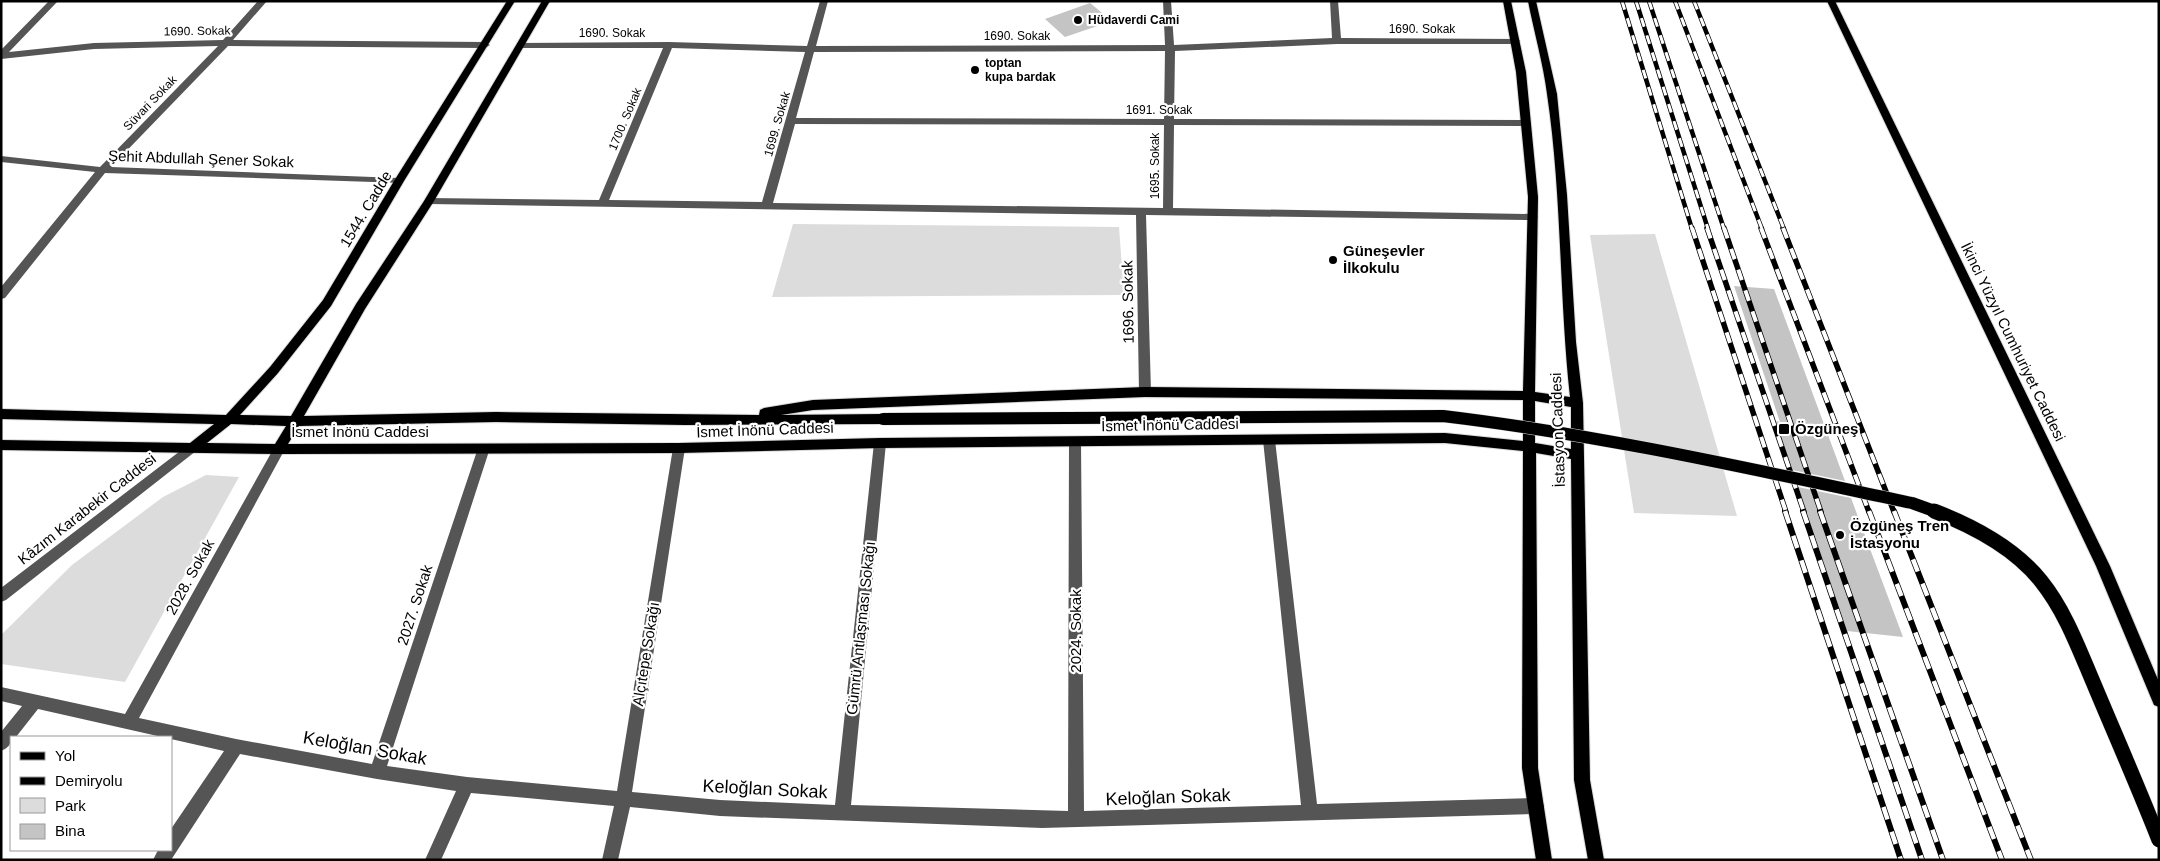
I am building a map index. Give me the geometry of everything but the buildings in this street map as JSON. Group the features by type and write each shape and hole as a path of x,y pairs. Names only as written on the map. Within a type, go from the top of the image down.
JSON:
{"main road":[{"name":"1544. Cadde","path":"192,448 229,419 274,370 327,303 399,181 511,1"},
{"path":"279,449 360,307 429,201 546,1"},
{"name":"İstasyon Caddesi","path":"1507,1 1521,72 1533,198 1529,396 1530,768 1544,860"},
{"name":"İstasyon Caddesi","path":"1532,1 1552,94 1562,195 1570,342 1577,403 1582,780 1596,860"},
{"name":"İkinci Yüzyıl Cumhuriyet Caddesi","path":"1831,1 2103,566 2159,700"},
{"name":"İsmet İnönü Caddesi","path":"724,420 813,405 1145,392 1529,396 1577,403"},
{"path":"1,414 229,419"},
{"name":"İsmet İnönü Caddesi","path":"229,419 294,421 496,417 724,420 1443,416 1520,425 1640,447 1912,503 1933,510 1999,543 2032,570 2044,585 2078,650 2159,840"},
{"name":"İsmet İnönü Caddesi","path":"1,445 279,449 679,448 880,443 1445,438 1529,447 1578,455"}],"street":[{"path":"1,55 54,1"},
{"name":"Süvari Sokak","path":"1,295 102,170 226,43 263,1"},
{"name":"1699. Sokak","path":"767,206 824,1"},
{"name":"1695. Sokak","path":"1167,1 1170,48 1168,211"},
{"path":"1334,1 1337,41"},
{"name":"1690. Sokak","path":"520,46 669,45 812,49 1170,48 1337,41 1515,41"},
{"name":"1690. Sokak","path":"1,55 94,46 226,43 485,45"},
{"name":"1700. Sokak","path":"603,203 669,45"},
{"name":"1691. Sokak","path":"791,121 1526,122"},
{"name":"Şehit Abdullah Şener Sokak","path":"1,159 102,170 399,181"},
{"path":"429,201 1533,217"},
{"name":"1696. Sokak","path":"1141,211 1145,392"},
{"path":"1269,440 1310,813"},
{"name":"2024. Sokak","path":"1075,442 1076,819"},
{"name":"Gümrü Antlaşması Sokağı","path":"842,813 880,443"},
{"name":"Kâzım Karabekir Caddesi","path":"1,596 192,448"},
{"name":"2027. Sokak","path":"376,772 484,448"},
{"name":"Alçıtepe Sokağı","path":"610,860 623,801 679,448"},
{"name":"2028. Sokak","path":"129,722 279,449"},
{"name":"Keloğlan Sokak","path":"1,694 236,746 376,772 467,785 623,801 720,808 1042,820 1536,806"},
{"path":"1,744 35,701"},
{"path":"172,842 236,746"},
{"path":"433,860 467,785"}],"green space":[{"path":"793,224 1119,227 1124,295 772,297"},
{"path":"1655,234 1737,516 1634,513 1590,235"},
{"path":"206,475 239,477 125,682 1,664 1,635 72,565 163,497"}],"railway":[{"path":"1622,1 1692,229"},
{"path":"1636,1 1708,229"},
{"path":"1649,1 1724,229"},
{"path":"1675,1 1762,229"},
{"path":"1694,1 1784,229"},
{"path":"1692,228 1786,512"},
{"path":"1707,228 1804,512"},
{"path":"1724,228 1821,512"},
{"path":"1761,228 1869,512"},
{"path":"1783,228 1894,512"},
{"path":"1785,511 1901,860"},
{"path":"1803,511 1922,860"},
{"path":"1820,511 1943,860"},
{"path":"1869,511 2002,860"},
{"path":"1894,511 2031,860"}],"place":[{"name":"Hüdaverdi Cami","path":"1078,20"},
{"name":"toptan kupa bardak","path":"975,70"},
{"name":"Güneşevler İlkokulu","path":"1333,260"},
{"name":"Özgüneş","path":"1784,429"},
{"name":"Özgüneş Tren İstasyonu","path":"1840,535"}]}
